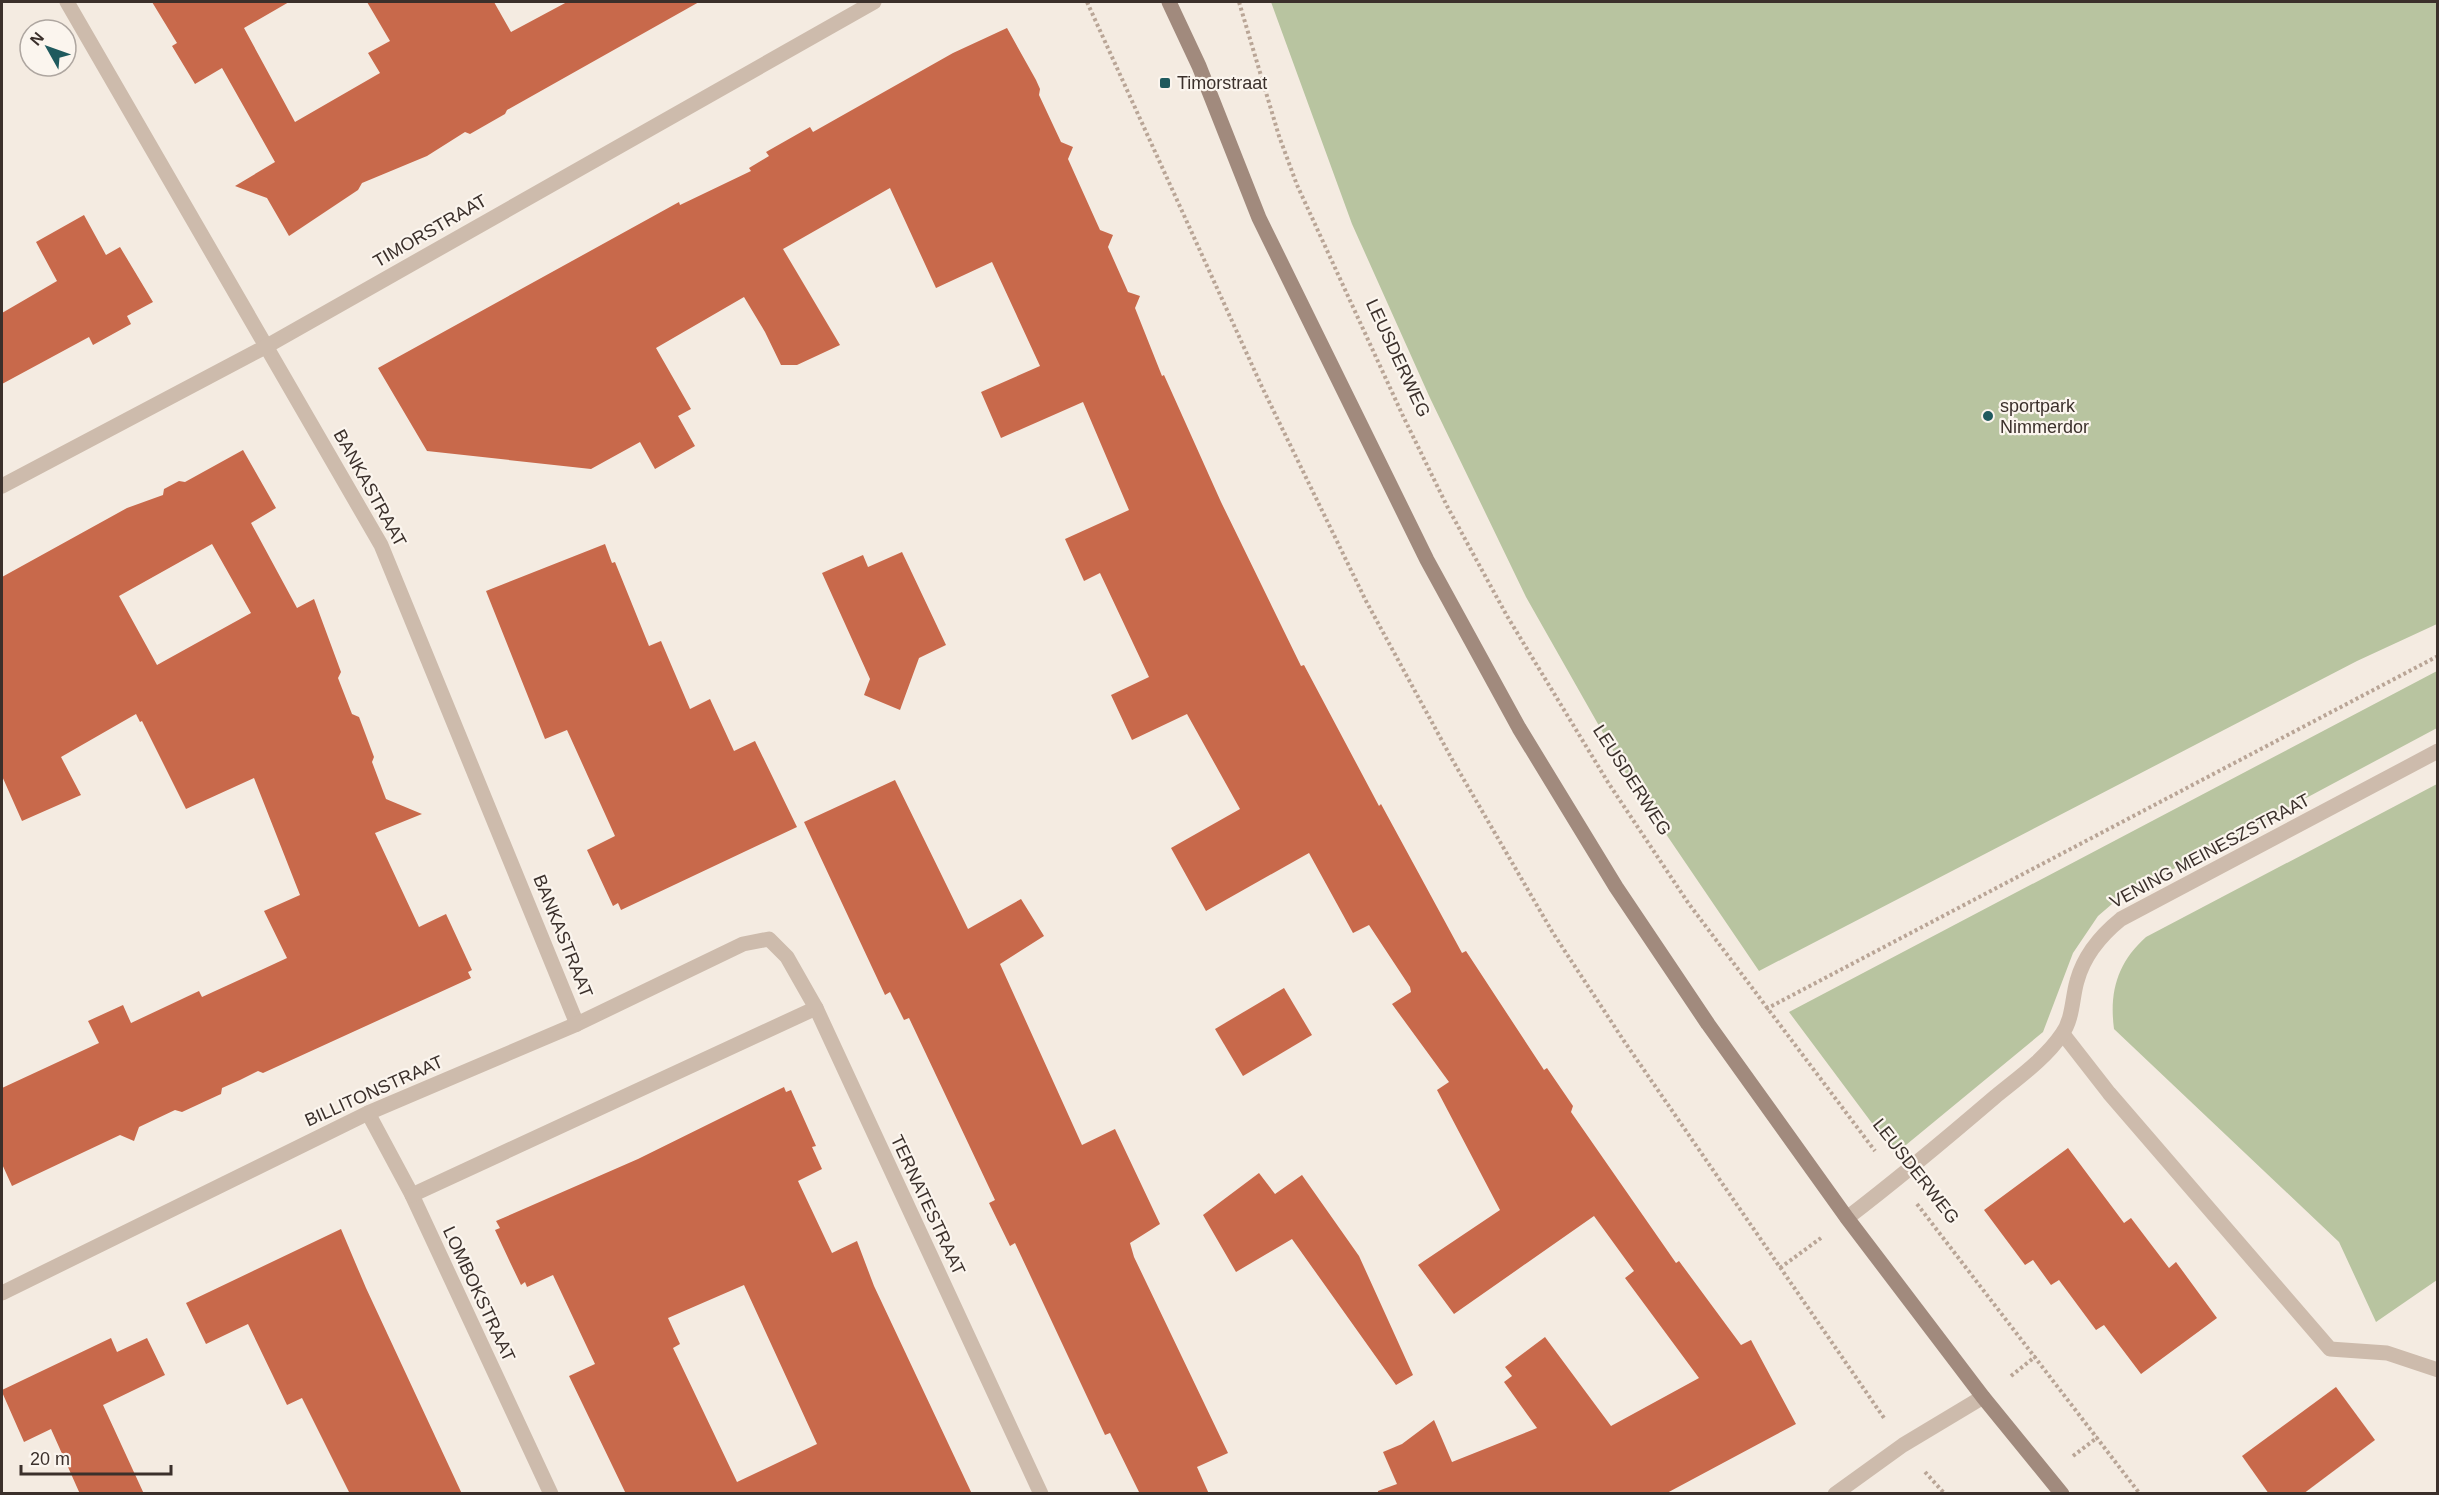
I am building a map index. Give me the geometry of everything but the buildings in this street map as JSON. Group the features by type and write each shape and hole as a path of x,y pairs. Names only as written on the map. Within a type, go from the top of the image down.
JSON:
{"street":[{"name":"BANKASTRAAT","path":"67,2 381,545 577,1024"},
{"name":"TIMORSTRAAT","path":"2,486 267,346 874,2"},
{"path":"1169,2 1199,66 1259,218 1427,560 1514,717 1622,896 1708,1024 1847,1218 1983,1397 2062,1494"},
{"name":"VENING MEINESZSTRAAT","path":"1847,1218 1898,1180 2027,1069 2063,1034 2072,1008 2077,980 2086,957 2097,939 2121,919 2438,751"},
{"name":"BILLITONSTRAAT","path":"2,1293 368,1113 577,1024 743,944 769,939"},
{"name":"TERNATESTRAAT","path":"769,939 787,957 816,1008 1041,1494"},
{"path":"412,1195 816,1008"},
{"path":"2063,1034 2109,1093 2330,1349 2388,1353 2438,1370"},
{"name":"LOMBOKSTRAAT","path":"368,1113 412,1195 550,1494"},
{"path":"1835,1494 1903,1445 1983,1397"}],"path":[{"path":"1087,2 1262,387 1366,602 1453,761 1553,933 1903,1445 1945,1494"},
{"name":"LEUSDERWEG","path":"1239,2 1279,136 1297,185 1447,506 1507,616 1609,784 1689,904 1766,1009 2140,1494"},
{"path":"1766,1009 2438,656"},
{"path":"1780,1268 1847,1218"}],"green space":[{"name":"sportpark Nimmerdor","path":"1271,2 2437,2 2437,624 2357,661 1759,971 1632,784 1526,597 1430,398 1352,224"},
{"path":"2437,671 2437,728 2119,898 2098,916 2073,953 2043,1032 1895,1154 1789,1012"},
{"path":"2437,784 2437,1280 2376,1322 2339,1242 2114,1029 2113,1002 2122,967 2146,937"}],"place":[{"name":"Timorstraat","path":"1165,83"},
{"name":"sportpark Nimmerdor","path":"1988,416"}]}
